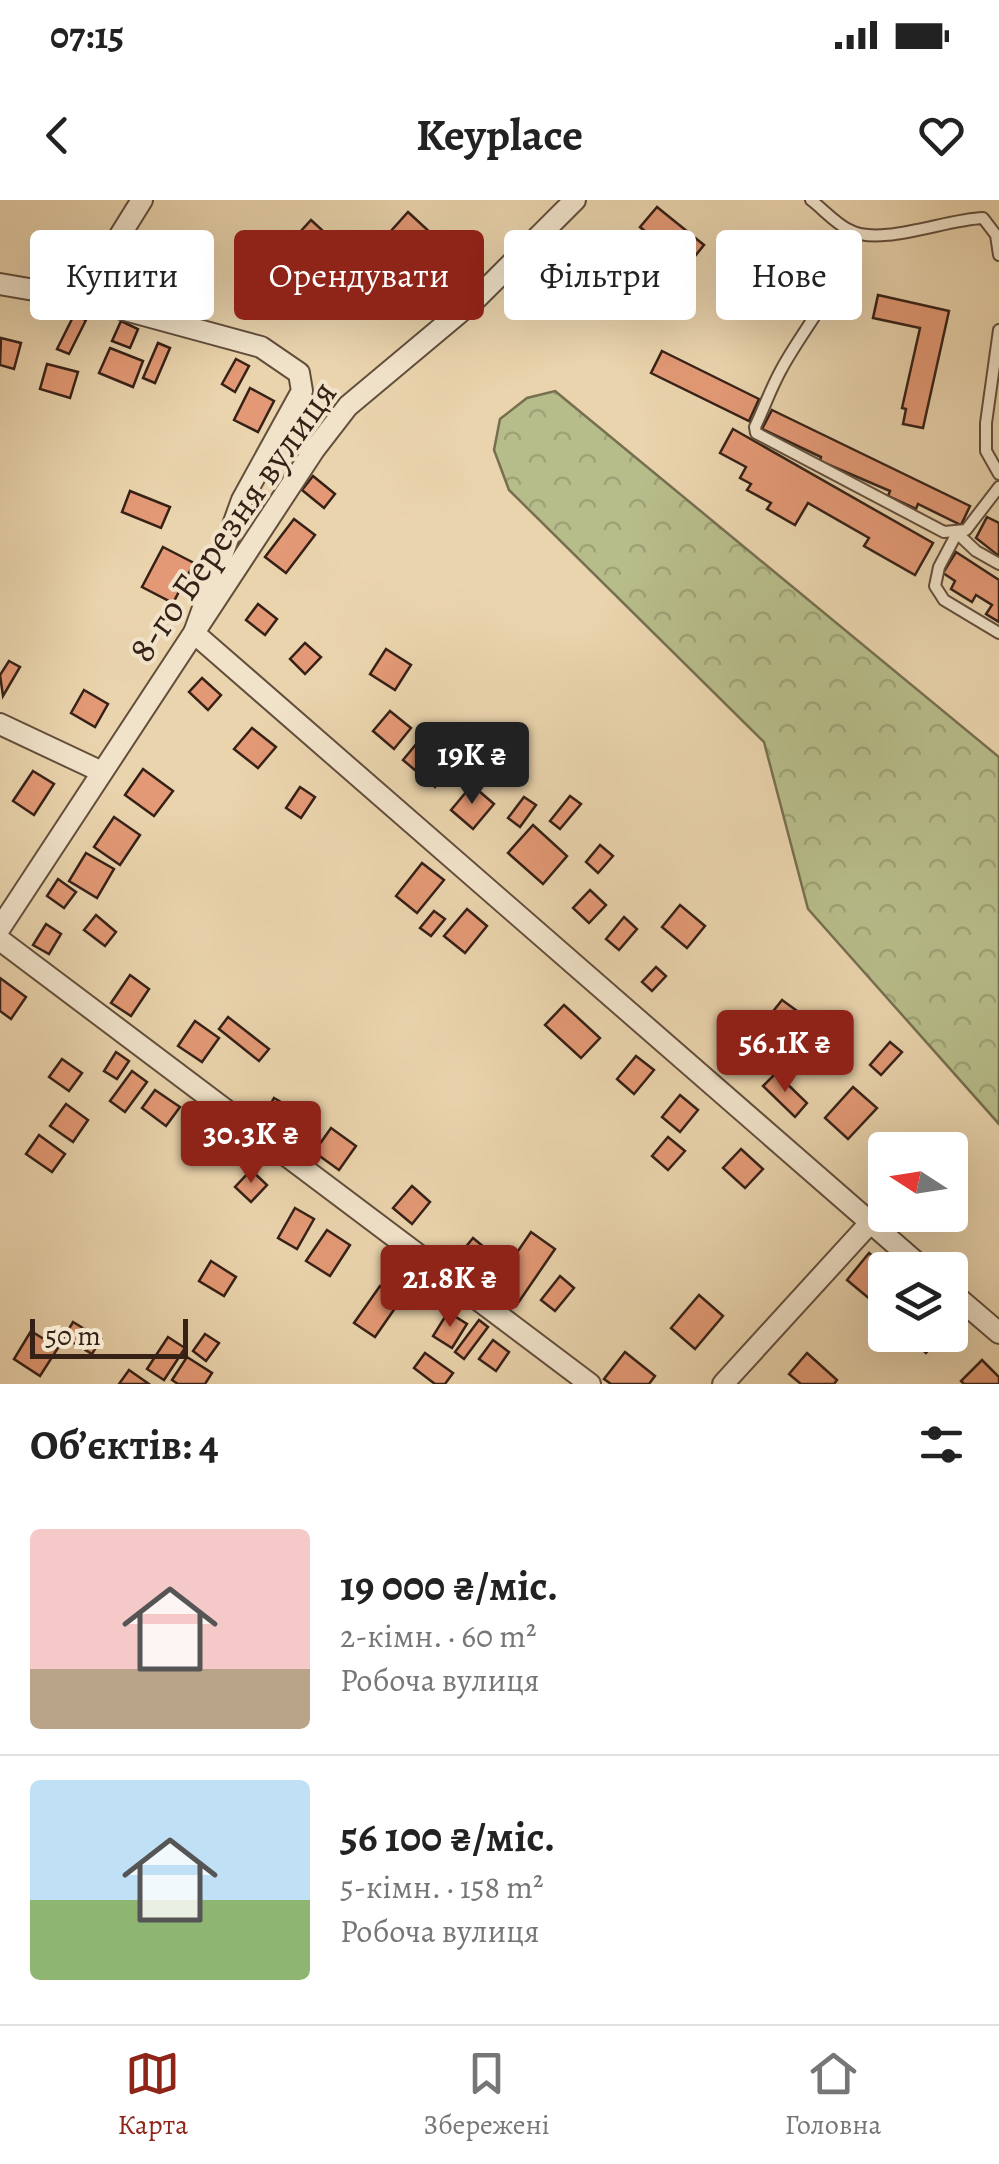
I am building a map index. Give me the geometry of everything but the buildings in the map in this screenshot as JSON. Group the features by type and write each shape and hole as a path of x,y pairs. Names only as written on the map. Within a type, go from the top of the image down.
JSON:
{"street":[{"path":"123,230 142,200"},
{"name":"8-го Березня вулиця","path":"0,928 314,450 348,406 477,298 575,200"},
{"path":"0,284 30,289"},
{"path":"162,320 261,347 299,373 302,391 242,500 194,633 868,1221"},
{"path":"0,724 102,772"},
{"path":"0,940 590,1384"},
{"path":"723,1384 868,1225"},
{"path":"881,1232 904,1252"},
{"path":"968,1306 999,1333"}],"lane":[{"path":"810,200 848,230"},
{"path":"862,234 870,237 982,218 996,235 999,255"},
{"path":"811,320 781,370 754,427 756,433 944,532 966,530 999,486"},
{"path":"999,330 986,422 986,452 999,474"},
{"path":"957,533 976,551 999,564"},
{"path":"957,533 939,566 935,586 944,600 999,633"}],"green space":[{"path":"555,391 999,757 999,1124 808,909 764,742 509,490 494,450 500,419 527,398"}]}
